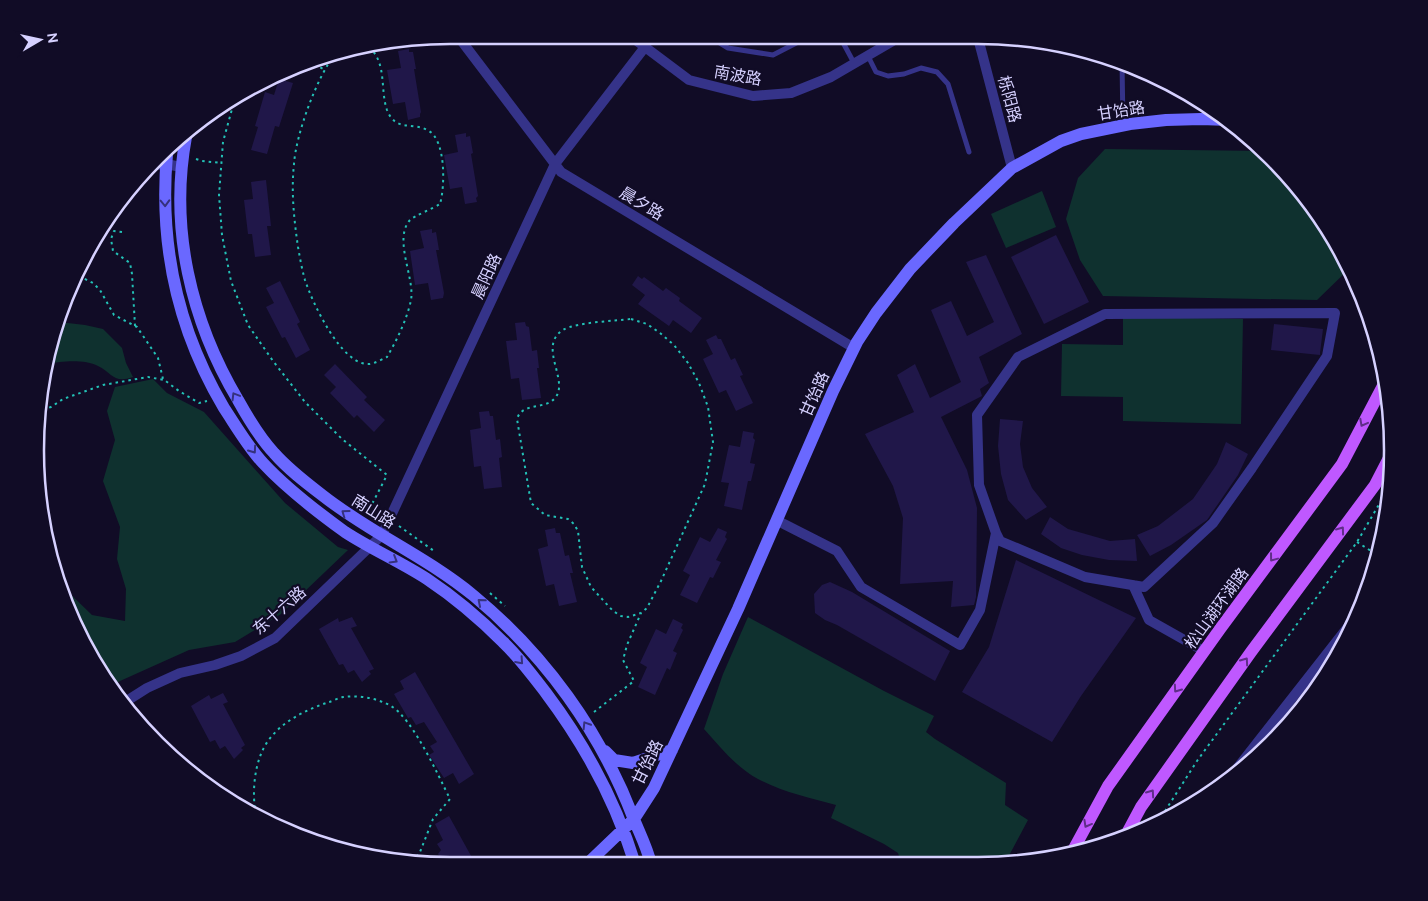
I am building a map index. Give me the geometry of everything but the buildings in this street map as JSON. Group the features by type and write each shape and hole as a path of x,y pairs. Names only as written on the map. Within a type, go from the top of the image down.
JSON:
{"main road":[{"name":"甘饴路","path":"595,857 634,819 654,788 778,521 833,391 854,348 876,313 910,270 954,223 1012,168 1061,141 1081,134 1123,125 1166,120 1213,119"},
{"name":"南山路","path":"185,142 179,196 181,230 187,269 196,308 208,342 225,378 246,414 273,452 323,496 355,520 436,567 474,596 515,632 543,664 584,720 600,746 624,794 648,857"},
{"name":"南山路","path":"163,163 166,231 172,272 181,312 193,347 233,422 261,462 285,485 347,533 427,580 464,608 504,643 532,674 563,716 590,760 610,800 632,857"},
{"name":"松山湖环湖路","path":"1076,845 1108,786 1204,650 1342,464 1380,392"},
{"path":"1130,827 1141,807 1251,652 1375,485 1383,469"},
{"path":"600,746 614,760 633,763 672,750"}],"street":[{"name":"晨夕路","path":"464,44 561,172 854,348"},
{"name":"南波路","path":"641,44 689,80 753,96 791,93 831,77 887,44"},
{"name":"栎阳路","path":"980,44 1012,168"},
{"name":"晨阳路","path":"382,535 555,164 645,47"},
{"path":"165,161 182,166"},
{"path":"1335,313 1327,356 1213,523 1144,587 1133,585 1085,577 1000,541 979,485 977,416 1018,357 1105,314 1335,313"},
{"path":"778,521 837,552 861,588 960,645 980,610 996,533"},
{"name":"东十六路","path":"129,699 147,688 180,673 215,665 241,656 275,638 382,535"},
{"path":"1133,585 1149,620 1204,650"},
{"path":"1247,755 1336,642"}],"lane":[{"path":"721,44 728,48 773,55 794,44"},
{"path":"844,44 855,63"},
{"path":"868,55 876,72 888,76 904,74 921,68 937,72 948,84 969,152"},
{"path":"1122,71 1123,125"}],"path":[{"path":"330,62 325,70 298,140 294,162 292,197 295,224 305,281 329,331 345,352 360,362 369,364 387,357 405,319 411,299 412,292 404,248 405,228 410,219 440,204 444,185 437,139 430,131 402,125 393,121 385,102 378,57 373,52"},
{"path":"318,66 325,70"},
{"path":"232,107 223,142 219,195 222,235 231,281 248,325 305,402 342,439 387,475 370,508"},
{"path":"122,232 114,231 111,239 113,251 130,262 135,326"},
{"path":"83,278 93,283 100,290 114,316 135,326 144,337 158,358 164,380"},
{"path":"584,720 634,681 623,660 627,645 642,613 647,608 661,581 705,484 713,442 708,407 699,384 688,363 674,345 646,324 631,319 576,326 562,330 554,339 552,353 560,387 557,397 549,403 522,410 517,418 531,503 545,515 568,518 574,524 578,531 582,567 591,587 613,611 621,616 628,617 642,613"},
{"path":"46,409 64,399 103,386 148,377 164,380 179,392 199,403 218,397"},
{"path":"1165,811 1197,762 1358,542 1381,501"},
{"path":"1358,542 1371,551"},
{"path":"255,807 256,774 261,754 272,736 291,719 315,707 343,698 377,700 393,707 404,718 419,739 450,799 433,819 417,855"}],"green space":[{"path":"1105,149 1252,151 1283,182 1300,203 1330,247 1344,274 1317,300 1103,296 1080,260 1066,219 1078,178"},
{"path":"1042,191 1056,227 1006,248 991,214"},
{"path":"1123,317 1243,319 1241,424 1123,421 1123,397 1061,396 1062,344 1123,345"},
{"path":"64,323 103,329 122,348 126,363 133,377 121,379 87,362 66,361 54,363"},
{"path":"153,379 167,393 204,412 285,503 338,547 348,550 281,614 235,642 189,650 117,683 98,654 70,594 92,615 125,621 126,589 117,559 120,527 103,481 115,440 107,411 115,387"},
{"path":"748,617 934,716 926,732 1006,783 1005,805 1028,820 1009,856 899,857 898,853 884,844 831,818 836,805 777,788 750,774 729,757 704,729 723,674"}]}
